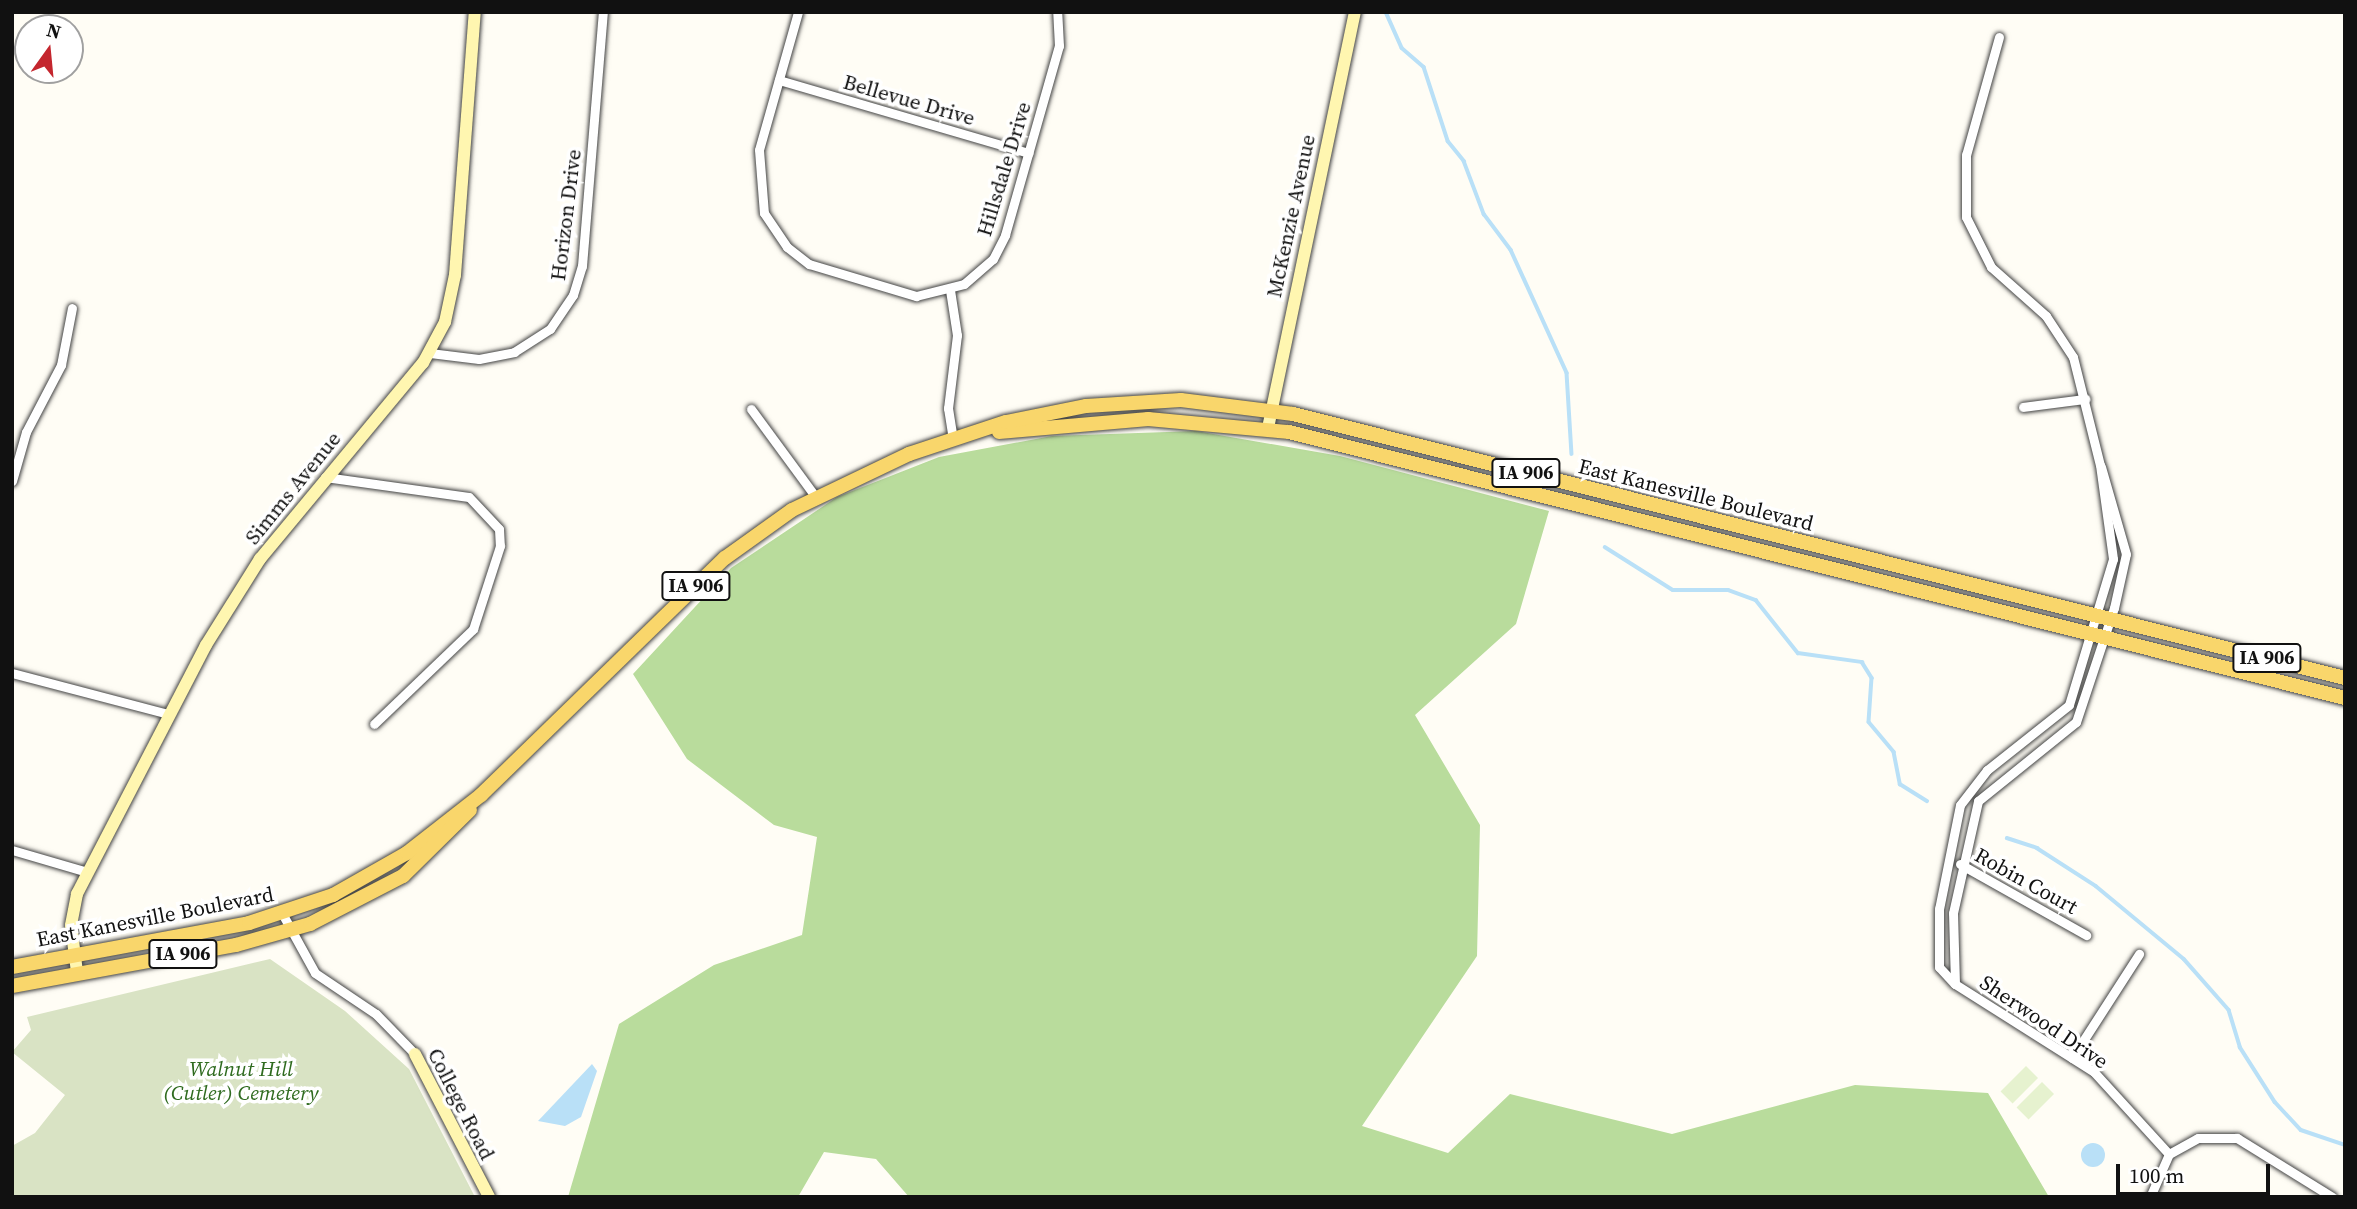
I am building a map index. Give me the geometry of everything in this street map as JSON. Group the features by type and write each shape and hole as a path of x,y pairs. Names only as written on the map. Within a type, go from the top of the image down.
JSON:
{"main road":[{"name":"East Kanesville Boulevard","path":"12,967 283,915 380,870 481,794 725,558 815,496 953,440 1038,415 1133,401 1271,409 2345,678"},
{"name":"East Kanesville Boulevard","path":"953,440 1148,419 1268,428 2345,698"},
{"name":"East Kanesville Boulevard","path":"12,986 289,931 355,905 403,876 444,841 481,794"}],"street":[{"name":"Simms Avenue","path":"77,972 72,912 87,872 168,714 235,596 325,477 430,353 445,322 455,275 475,12"},
{"name":"Horizon Drive","path":"430,353 479,359 514,352 550,329 573,295 582,266 603,12"},
{"path":"798,12 757,171 767,219 809,264 908,295 950,290 957,335 948,408 953,440"},
{"name":"Hillsdale Drive","path":"950,290 993,259 1029,153 1059,46 1057,12"},
{"name":"McKenzie Avenue","path":"1268,428 1355,12"},
{"name":"Sherwood Drive","path":"1999,37 1966,155 1966,217 1992,267 2063,338 2085,399 2100,465 2126,554 2103,618 2088,634 2069,705 1973,783 1960,805 1948,861 1937,951 1943,976 2094,1072 2169,1154"},
{"name":"Bellevue Drive","path":"779,80 1029,153"},
{"path":"12,481 26,432 61,365 72,307"},
{"path":"2023,407 2085,399"},
{"path":"751,409 815,496"},
{"name":"Sherwood Drive","path":"1955,984 1952,923 1963,865 1987,789 2060,738 2081,714 2104,638 2103,618 2113,559 2100,465"},
{"path":"325,477 469,497 499,529 500,546 473,629 374,724"},
{"path":"12,673 168,714"},
{"path":"12,850 87,872"},
{"name":"Robin Court","path":"1948,861 1963,865 2086,934"},
{"name":"College Road","path":"283,915 289,931 315,973 376,1014 415,1054 488,1197"},
{"path":"2072,1058 2139,954"},
{"path":"2150,1197 2169,1154 2197,1138 2237,1138 2332,1197"}],"green space":[{"path":"1196,431 1340,456 1549,511 1516,624 1415,715 1480,825 1477,956 1362,1126 1448,1153 1510,1094 1672,1134 1855,1085 1988,1093 2049,1197 909,1197 876,1159 824,1152 798,1197 568,1197 619,1024 714,965 802,935 817,837 774,825 687,759 633,674 731,568 837,497 939,457 1052,436"},
{"name":"Walnut Hill (Cutler) Cemetery","path":"270,959 345,1011 409,1069 475,1197 12,1197 12,1146 35,1133 65,1095 12,1052 31,1030 27,1017"},
{"path":"2026,1066 2038,1078 2013,1103 2001,1091"},
{"path":"2042,1082 2054,1094 2029,1119 2017,1107"}],"water":[{"path":"592,1064 597,1071 581,1117 565,1126 538,1121"},
{"path":"2093,1143 2101,1147 2105,1155 2101,1163 2093,1167 2085,1163 2081,1155 2085,1147"}],"waterway":[{"path":"1386,12 1402,48 1424,67 1448,141 1464,161 1484,214 1511,250 1567,373 1572,454"},
{"path":"1605,547 1673,590 1728,590 1756,600 1798,653 1862,662 1872,678 1869,722 1894,752 1900,784 1927,801"},
{"path":"2007,838 2037,848 2096,886 2184,959 2229,1010 2240,1047 2275,1102 2301,1130 2345,1145"}]}
